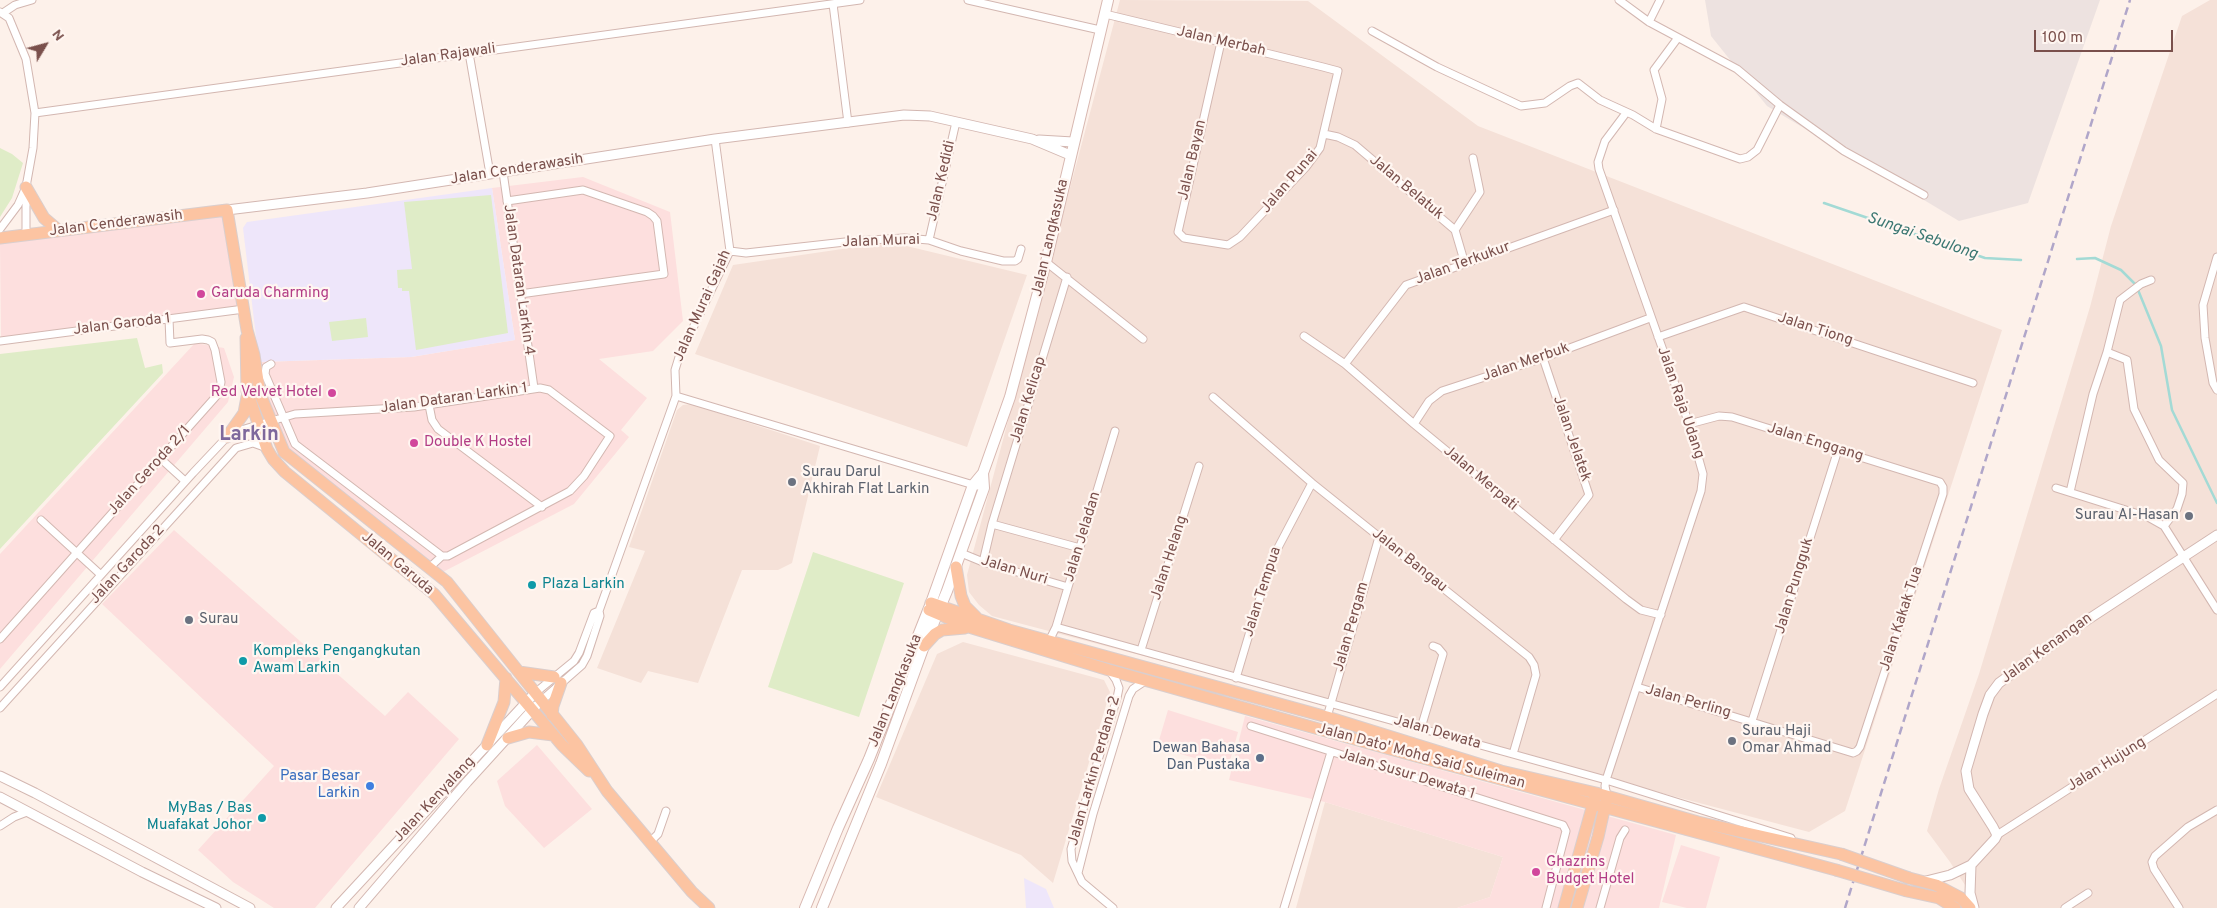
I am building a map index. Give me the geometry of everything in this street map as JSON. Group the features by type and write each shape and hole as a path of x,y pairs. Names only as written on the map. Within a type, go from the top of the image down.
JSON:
{"main road":[{"name":"Jalan Langkasuka","path":"822,908 881,764 924,646 973,484 983,473 1010,397 1046,262 1108,0"},
{"path":"26,187 44,218 58,230"},
{"name":"Jalan Cenderawasih","path":"0,238 227,210"},
{"name":"Jalan Garuda","path":"227,210 260,394 284,452 447,582 577,745 599,781"},
{"name":"Jalan Garuda","path":"247,330 245,355 247,391 267,448 273,459 285,472 434,594 568,753 599,781 692,892 708,908"},
{"path":"227,437 244,413 247,406 247,391"},
{"name":"Jalan Langkasuka","path":"805,908 934,608 956,567 984,488 983,473"},
{"path":"956,567 958,585 966,606 972,615 984,621"},
{"name":"Jalan Dato' Mohd Said Suleiman","path":"934,608 1327,717 1501,771 1602,794 1836,870 1907,891 1939,898 1956,908"},
{"name":"Jalan Dato' Mohd Said Suleiman","path":"934,608 969,627 1109,670 1232,704 1602,794 1698,822 1841,854 1936,885 1960,898 1972,908"},
{"path":"924,646 942,630 969,627"},
{"path":"519,672 558,680 552,715"},
{"path":"487,744 504,702 506,678"},
{"path":"1232,704 1235,692"},
{"path":"508,738 529,732 553,735"},
{"path":"1564,908 1602,794"},
{"path":"1577,908 1598,837 1602,794"}],"street":[{"path":"26,234 26,187 33,148 35,113 26,59 9,18 1,12 32,0"},
{"name":"Jalan Rajawali","path":"35,113 860,0"},
{"path":"968,0 1100,30"},
{"path":"1619,0 1649,22 1677,39 1737,69 1780,106 1844,151 1924,196"},
{"path":"1649,22 1660,0"},
{"path":"833,4 848,123"},
{"name":"Jalan Merbah","path":"1105,14 1338,71"},
{"path":"1372,32 1437,67 1521,106 1545,103 1578,83 1600,100 1633,115 1656,129 1744,158 1757,150 1780,106"},
{"path":"1656,129 1662,98 1654,70 1677,39"},
{"name":"Jalan Bayan","path":"1221,42 1178,232 1184,238 1222,245"},
{"path":"469,54 490,174"},
{"name":"Jalan Punai","path":"1222,245 1233,243 1240,237 1306,167 1320,148 1338,71"},
{"name":"Jalan Raja Udang","path":"1602,794 1701,490 1703,474 1689,424 1650,318 1598,162 1605,141 1626,113"},
{"name":"Jalan Cenderawasih","path":"227,210 367,193 715,140 904,115 930,116 1032,139 1073,142"},
{"name":"Jalan Kedidi","path":"929,240 956,122"},
{"name":"Jalan Belatuk","path":"1324,134 1338,137 1356,146 1455,230 1465,264"},
{"name":"Jalan Cenderawasih","path":"1032,139 1070,155"},
{"name":"Jalan Murai Gajah","path":"538,697 558,680 579,653 594,613 599,611 676,396 675,370 679,357 730,251 715,140"},
{"path":"1455,230 1480,192 1473,158"},
{"name":"Jalan Dataran Larkin 4","path":"503,172 534,388"},
{"path":"0,229 18,205 26,187"},
{"path":"507,201 583,190 647,212 657,221 664,274 520,294"},
{"name":"Jalan Terkukur","path":"1345,364 1406,285 1614,210"},
{"name":"Jalan Murai","path":"730,251 746,253 854,241 904,238 929,240 961,251 1003,261 1017,260 1021,248"},
{"path":"2217,257 2203,305 2205,338 2213,383 2217,390"},
{"path":"1046,262 1144,338"},
{"name":"Jalan Kelicap","path":"982,562 1067,277"},
{"path":"2070,492 2092,394 2107,352 2120,300 2138,286 2151,280"},
{"name":"Jalan Tiong","path":"1658,336 1744,307 1973,383"},
{"name":"Jalan Garoda 1","path":"0,341 244,309"},
{"name":"Jalan Geroda 2/1","path":"0,639 220,393 221,382 212,342 202,340 170,344 169,318"},
{"name":"Jalan Merbuk","path":"1414,424 1429,400 1442,391 1543,358 1650,318"},
{"name":"Jalan Merpati","path":"1304,336 1345,364 1414,424 1641,610 1661,614"},
{"path":"2107,352 2127,360 2134,409 2159,460 2183,483 2182,494 2176,509 2164,526"},
{"name":"Jalan Jelatek","path":"1543,358 1590,494 1554,540"},
{"path":"271,364 266,367 265,374 292,439 299,448 442,556 448,556 542,507 438,429 432,420 429,405"},
{"name":"Jalan Dataran Larkin 1","path":"270,420 295,414 429,405 534,388 549,390 610,436 574,487 542,507"},
{"path":"676,396 984,488"},
{"name":"Jalan Bangau","path":"1213,397 1312,483 1529,658 1534,665 1536,675 1513,754"},
{"name":"Jalan Enggang","path":"1689,424 1719,416 1732,417 1940,482"},
{"name":"Jalan Garoda 2","path":"0,687 185,480 227,437 270,420"},
{"name":"Jalan Jeladan","path":"1049,641 1056,627 1115,432"},
{"name":"Jalan Garoda 2","path":"0,708 236,448 253,443 267,448"},
{"name":"Jalan Pungguk","path":"1752,721 1838,450"},
{"path":"161,459 185,480"},
{"name":"Jalan Helang","path":"1141,650 1199,466"},
{"name":"Jalan Kakak Tua","path":"1853,752 1860,747 1940,503 1943,487 1940,482"},
{"name":"Jalan Tempua","path":"1236,678 1271,561 1312,483"},
{"path":"2056,488 2148,517 2164,526 2217,610"},
{"path":"41,520 100,575"},
{"path":"992,524 1080,548"},
{"name":"Jalan Kenangan","path":"1996,836 1993,827 1974,797 1966,779 1973,743 1990,695 2006,676 2024,663 2217,535"},
{"name":"Jalan Pergam","path":"1327,717 1379,537"},
{"name":"Jalan Nuri","path":"961,553 982,562 1068,587"},
{"path":"429,568 442,556"},
{"name":"Jalan Dewata","path":"1056,627 1513,754 1602,794 1794,839 1814,848"},
{"path":"1421,728 1443,654 1438,648 1433,646"},
{"name":"Jalan Larkin Perdana 2","path":"1109,670 1119,688 1071,849 1072,861 1082,882 1090,891 1113,908"},
{"name":"Jalan Larkin Perdana 2","path":"1078,873 1093,814 1129,696 1133,689 1147,680"},
{"name":"Jalan Perling","path":"1637,687 1853,752"},
{"name":"Jalan Hujung","path":"1996,836 2217,694"},
{"name":"Jalan Kenyalang","path":"336,908 487,744 538,697"},
{"name":"Jalan Kenyalang","path":"359,908 467,782 508,738 529,707"},
{"name":"Jalan Susur Dewata 1","path":"1251,726 1563,825 1566,831 1546,908"},
{"path":"1284,908 1331,752"},
{"path":"1,776 250,908"},
{"path":"0,798 216,908"},
{"path":"2179,908 2154,869 2152,862 2155,856 2188,827 2217,810"},
{"path":"650,842 658,834 666,811"},
{"path":"0,826 14,816 27,812"},
{"path":"1600,908 1620,838 1625,830"},
{"path":"1915,879 1936,880 1971,865 1996,836"},
{"path":"1971,865 1970,893 1972,908"},
{"path":"182,891 188,876"},
{"path":"2065,908 2088,893"}],"shaded area":[{"path":"1120,0 1308,1 1478,126 2002,330 1845,811 1809,832 992,616 979,605 969,592 967,575"},
{"path":"1705,0 2100,0 2028,203 1959,221 1767,106 1711,36"},
{"path":"2210,0 2217,0 2217,908 1980,908 1927,831 1939,789 1979,674 2090,307 2111,226 2182,16"},
{"path":"583,177 670,212 683,321 653,351 599,359 647,398 621,430 629,437 574,504 441,573 287,448 261,381 259,362 411,357 515,340 492,188"},
{"path":"492,188 515,340 411,357 259,362 243,228 247,222"},
{"path":"223,216 237,306 1,337 0,243"},
{"path":"890,242 1027,275 967,447 695,354 733,265"},
{"path":"195,343 224,348 234,377 228,402 0,669 0,554"},
{"path":"691,404 820,446 792,563 778,570 742,570 698,683 648,671 641,683 597,668 645,551 629,547 677,410 683,405"},
{"path":"174,530 385,716 408,692 459,739 315,908 274,908 233,882 198,850 274,766 102,604"},
{"path":"963,642 1104,680 1110,692 1053,883 1021,855 876,797 937,654"},
{"path":"1168,710 1238,732 1228,768 1157,747"},
{"path":"1245,716 1676,835 1659,908 1457,908 1490,897 1503,857 1325,802 1229,780"},
{"path":"537,745 592,809 544,848 505,806 497,781"},
{"path":"1325,802 1503,857 1490,897 1457,908 1296,908"},
{"path":"1681,845 1720,857 1706,908 1687,908 1662,902"},
{"path":"1024,878 1046,889 1054,908 1026,908"}],"green space":[{"path":"0,148 12,154 23,163 12,198 0,217"},
{"path":"491,195 508,333 416,350 409,291 402,291 402,288 398,288 397,270 412,269 404,202"},
{"path":"366,318 368,337 332,341 329,322"},
{"path":"137,338 145,368 162,364 163,373 0,549 0,354"},
{"path":"813,552 904,583 859,717 768,687"}],"waterway":[{"name":"Sungai Sebulong","path":"1824,203 1985,258 2021,260"},
{"name":"Sungai Sebulong","path":"2077,259 2095,258 2121,270 2136,285 2161,346 2172,410 2217,503"}],"railway":[{"path":"1845,908 2130,0"}],"place":[{"name":"Garuda Charming","path":"201,294"},
{"name":"Red Velvet Hotel","path":"332,393"},
{"name":"Double K Hostel","path":"414,443"},
{"name":"Surau Darul Akhirah Flat Larkin","path":"792,482"},
{"name":"Surau Al-Hasan","path":"2189,516"},
{"name":"Plaza Larkin","path":"532,585"},
{"name":"Surau","path":"189,620"},
{"name":"Kompleks Pengangkutan Awam Larkin","path":"243,661"},
{"name":"Surau Haji Omar Ahmad","path":"1732,741"},
{"name":"Dewan Bahasa Dan Pustaka","path":"1260,758"},
{"name":"Pasar Besar Larkin","path":"370,786"},
{"name":"MyBas / Bas Muafakat Johor","path":"262,818"},
{"name":"Ghazrins Budget Hotel","path":"1536,872"}],"district":[{"name":"Larkin","path":"249,436"}]}
